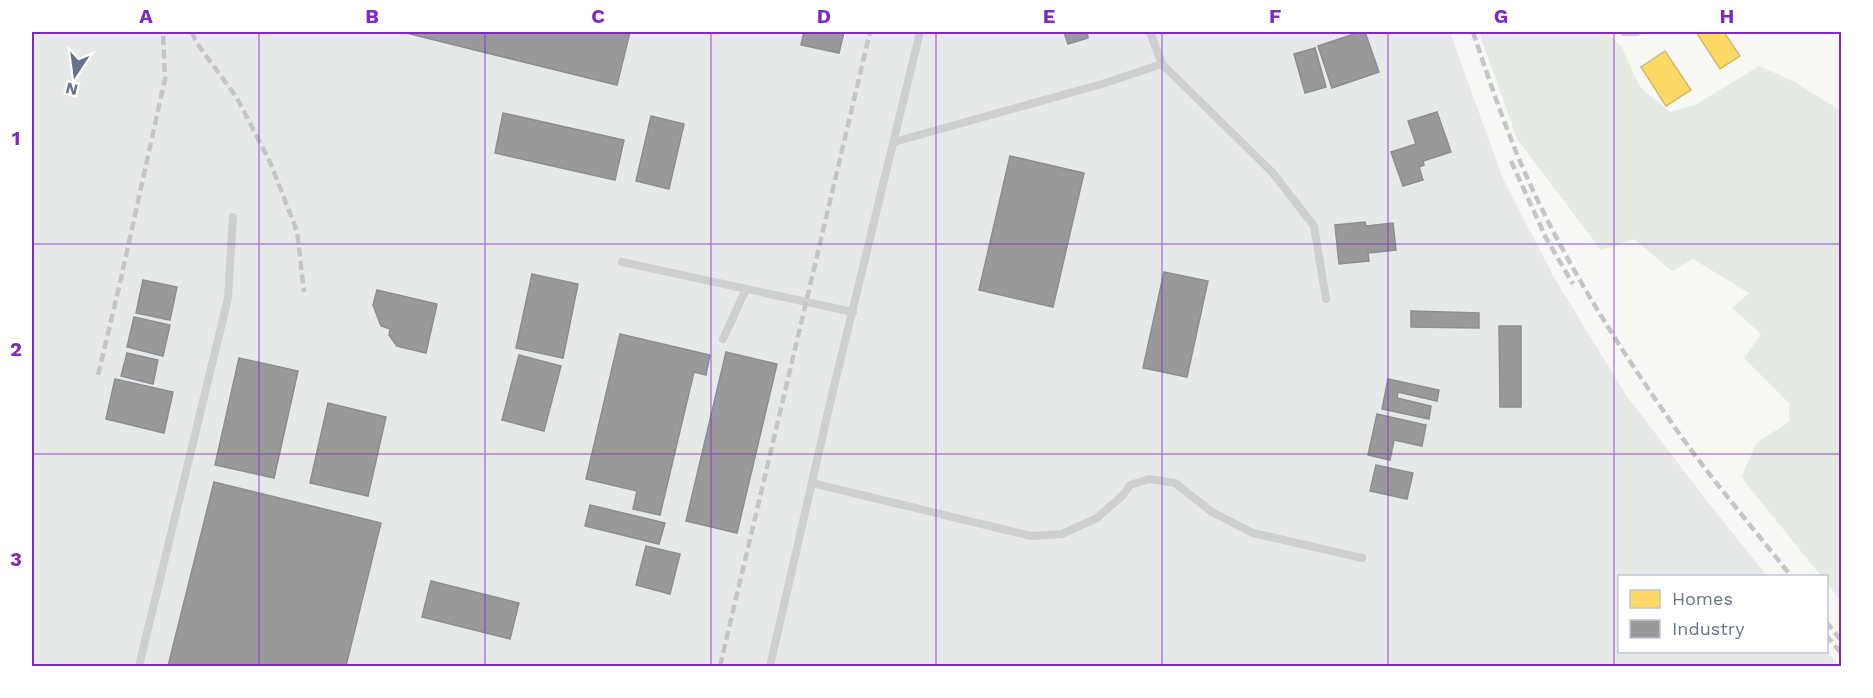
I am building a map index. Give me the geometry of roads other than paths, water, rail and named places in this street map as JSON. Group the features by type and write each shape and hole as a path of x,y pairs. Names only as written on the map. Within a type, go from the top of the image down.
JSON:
{"lane":[{"path":"770,666 920,32"},
{"path":"1150,32 1162,64 1272,172 1314,226 1326,299"},
{"path":"1624,32 1637,32"},
{"path":"894,142 1102,84 1162,64"},
{"path":"139,666 228,298 232,217"},
{"path":"622,262 853,312"},
{"path":"723,339 746,289"},
{"path":"812,483 1031,536 1062,534 1097,518 1123,495 1130,485 1149,479 1175,483 1212,512 1253,533 1362,558"}],"railway":[{"path":"98,375 165,79 163,32"},
{"path":"192,32 196,42 237,98 270,162 297,231 304,292"},
{"path":"720,666 870,32"},
{"path":"1473,32 1519,159 1551,227 1587,293 1683,439 1790,575"},
{"path":"1511,161 1546,238 1573,284"},
{"path":"1828,624 1842,641"},
{"path":"1828,637 1842,654"}]}
